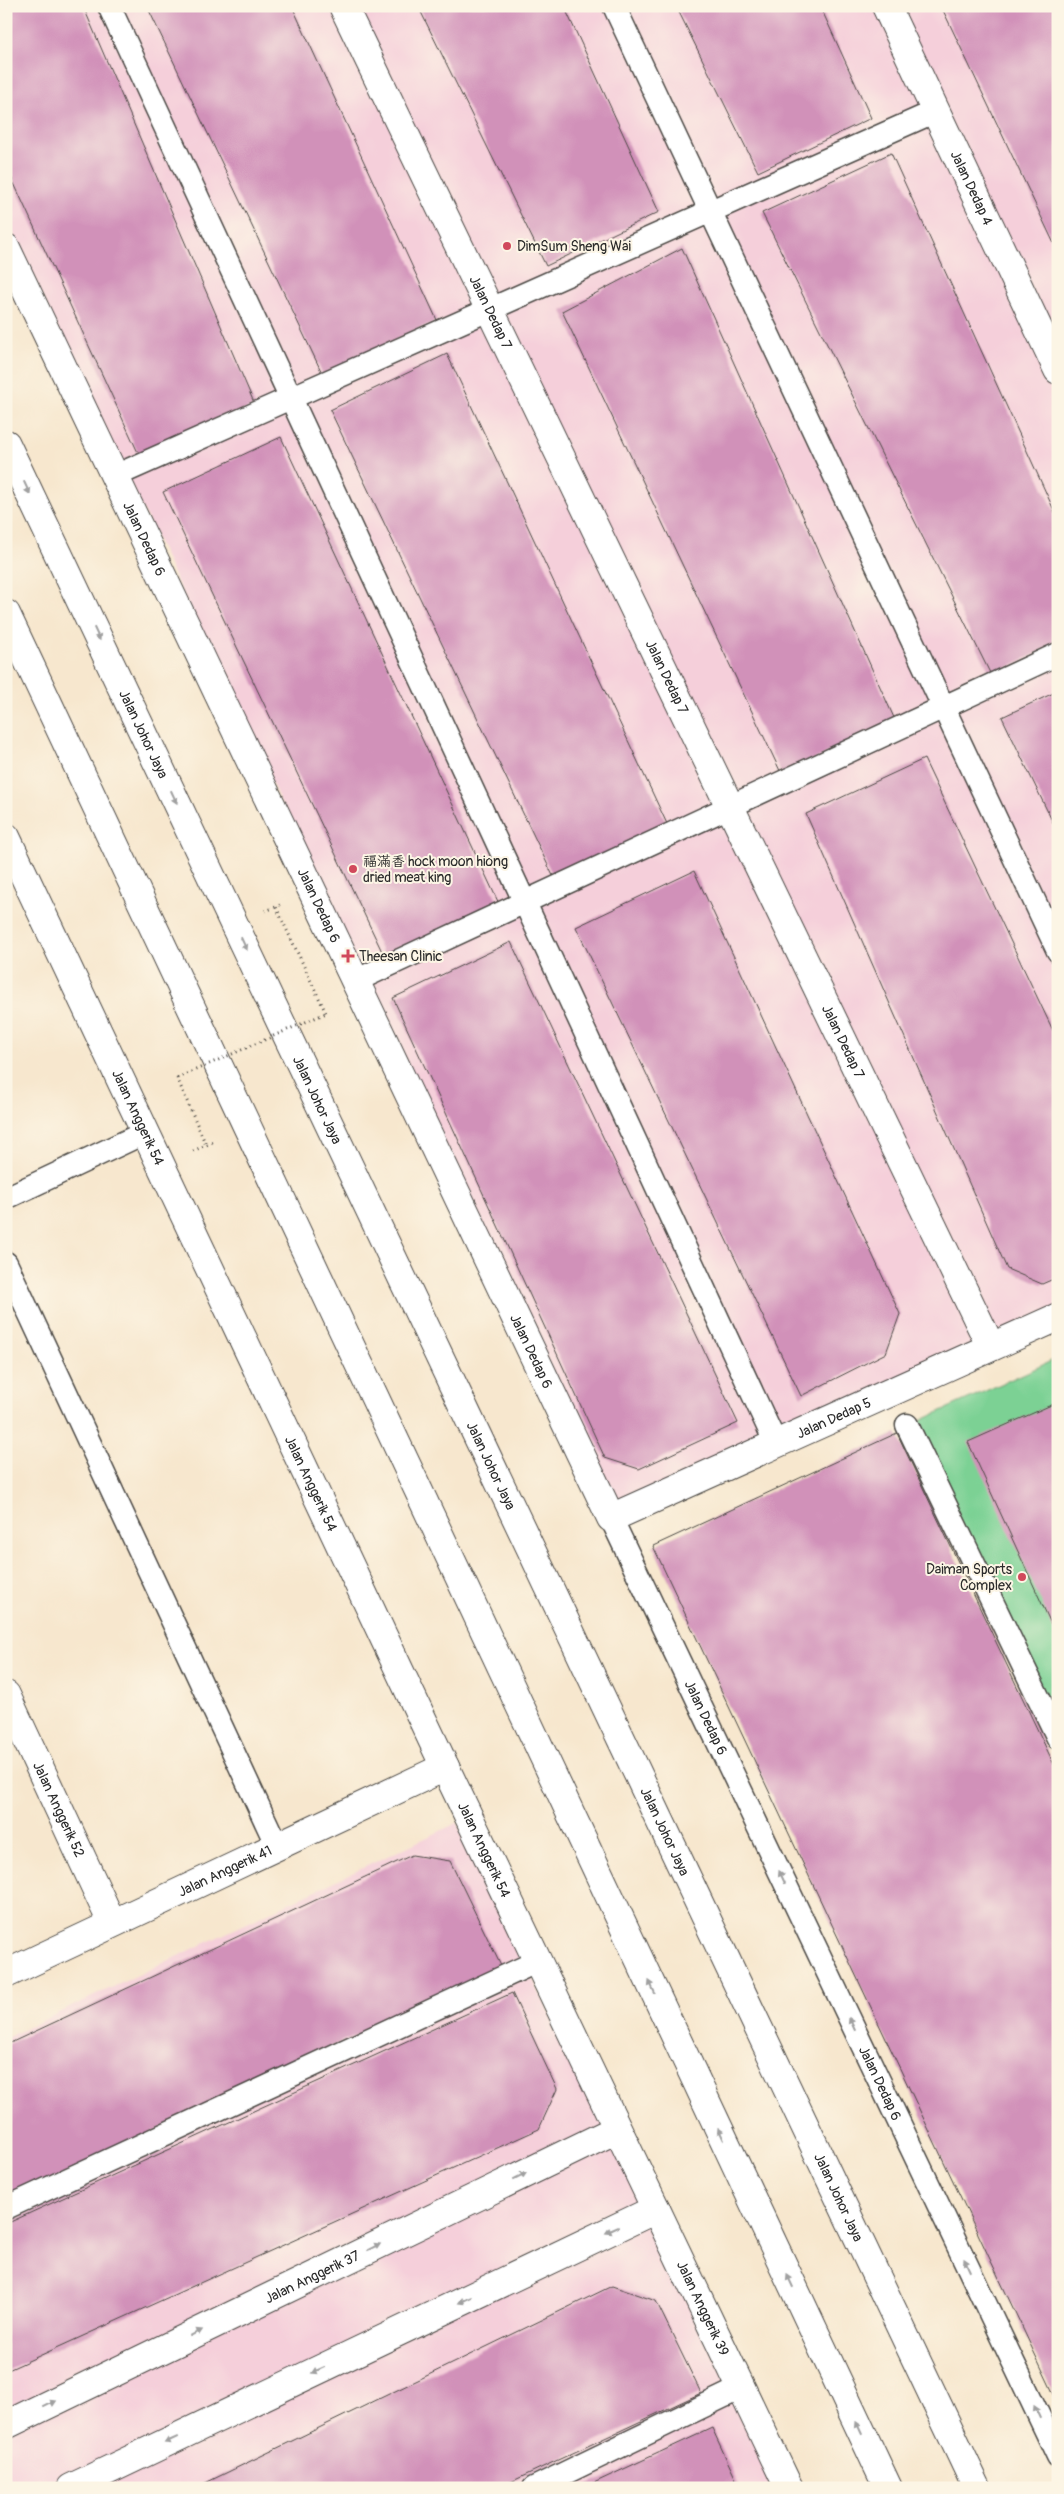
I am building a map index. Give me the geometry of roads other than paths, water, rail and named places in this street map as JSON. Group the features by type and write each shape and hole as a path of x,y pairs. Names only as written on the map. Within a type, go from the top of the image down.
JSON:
{"street":[{"name":"Jalan Dedap 7","path":"343,6 991,1347"},
{"name":"Jalan Dedap 4","path":"886,6 936,111 1050,332 1058,370"},
{"name":"Jalan Dedap 6","path":"6,248 611,1518"},
{"name":"Jalan Johor Jaya","path":"6,444 976,2488"},
{"path":"6,614 888,2488"},
{"name":"Jalan Anggerik 54","path":"6,837 617,2129"},
{"name":"Jalan Dedap 5","path":"611,1518 1058,1317"},
{"name":"Jalan Anggerik 52","path":"6,1696 112,1923"},
{"name":"Jalan Anggerik 41","path":"6,1974 445,1767"},
{"name":"Jalan Anggerik 39","path":"617,2129 789,2488"},
{"name":"Jalan Anggerik 37","path":"6,2425 617,2129"},
{"path":"71,2488 656,2209"}],"lane":[{"path":"109,6 776,1444"},
{"path":"614,6 1058,951"},
{"path":"115,476 936,111"},
{"path":"355,981 1058,654"},
{"path":"6,1198 146,1132"},
{"path":"6,1263 277,1846"},
{"path":"907,1425 1058,1738"},
{"name":"Jalan Dedap 6","path":"611,1518 1058,2456"},
{"path":"6,2208 538,1961"},
{"path":"534,2488 741,2388"}],"place":[{"name":"DimSum Sheng Wai","path":"507,246"},
{"name":"福滿香 hock moon hiong dried meat king","path":"353,869"},
{"name":"Theesan Clinic","path":"348,956"},
{"name":"Daiman Sports Complex","path":"1022,1577"}]}
